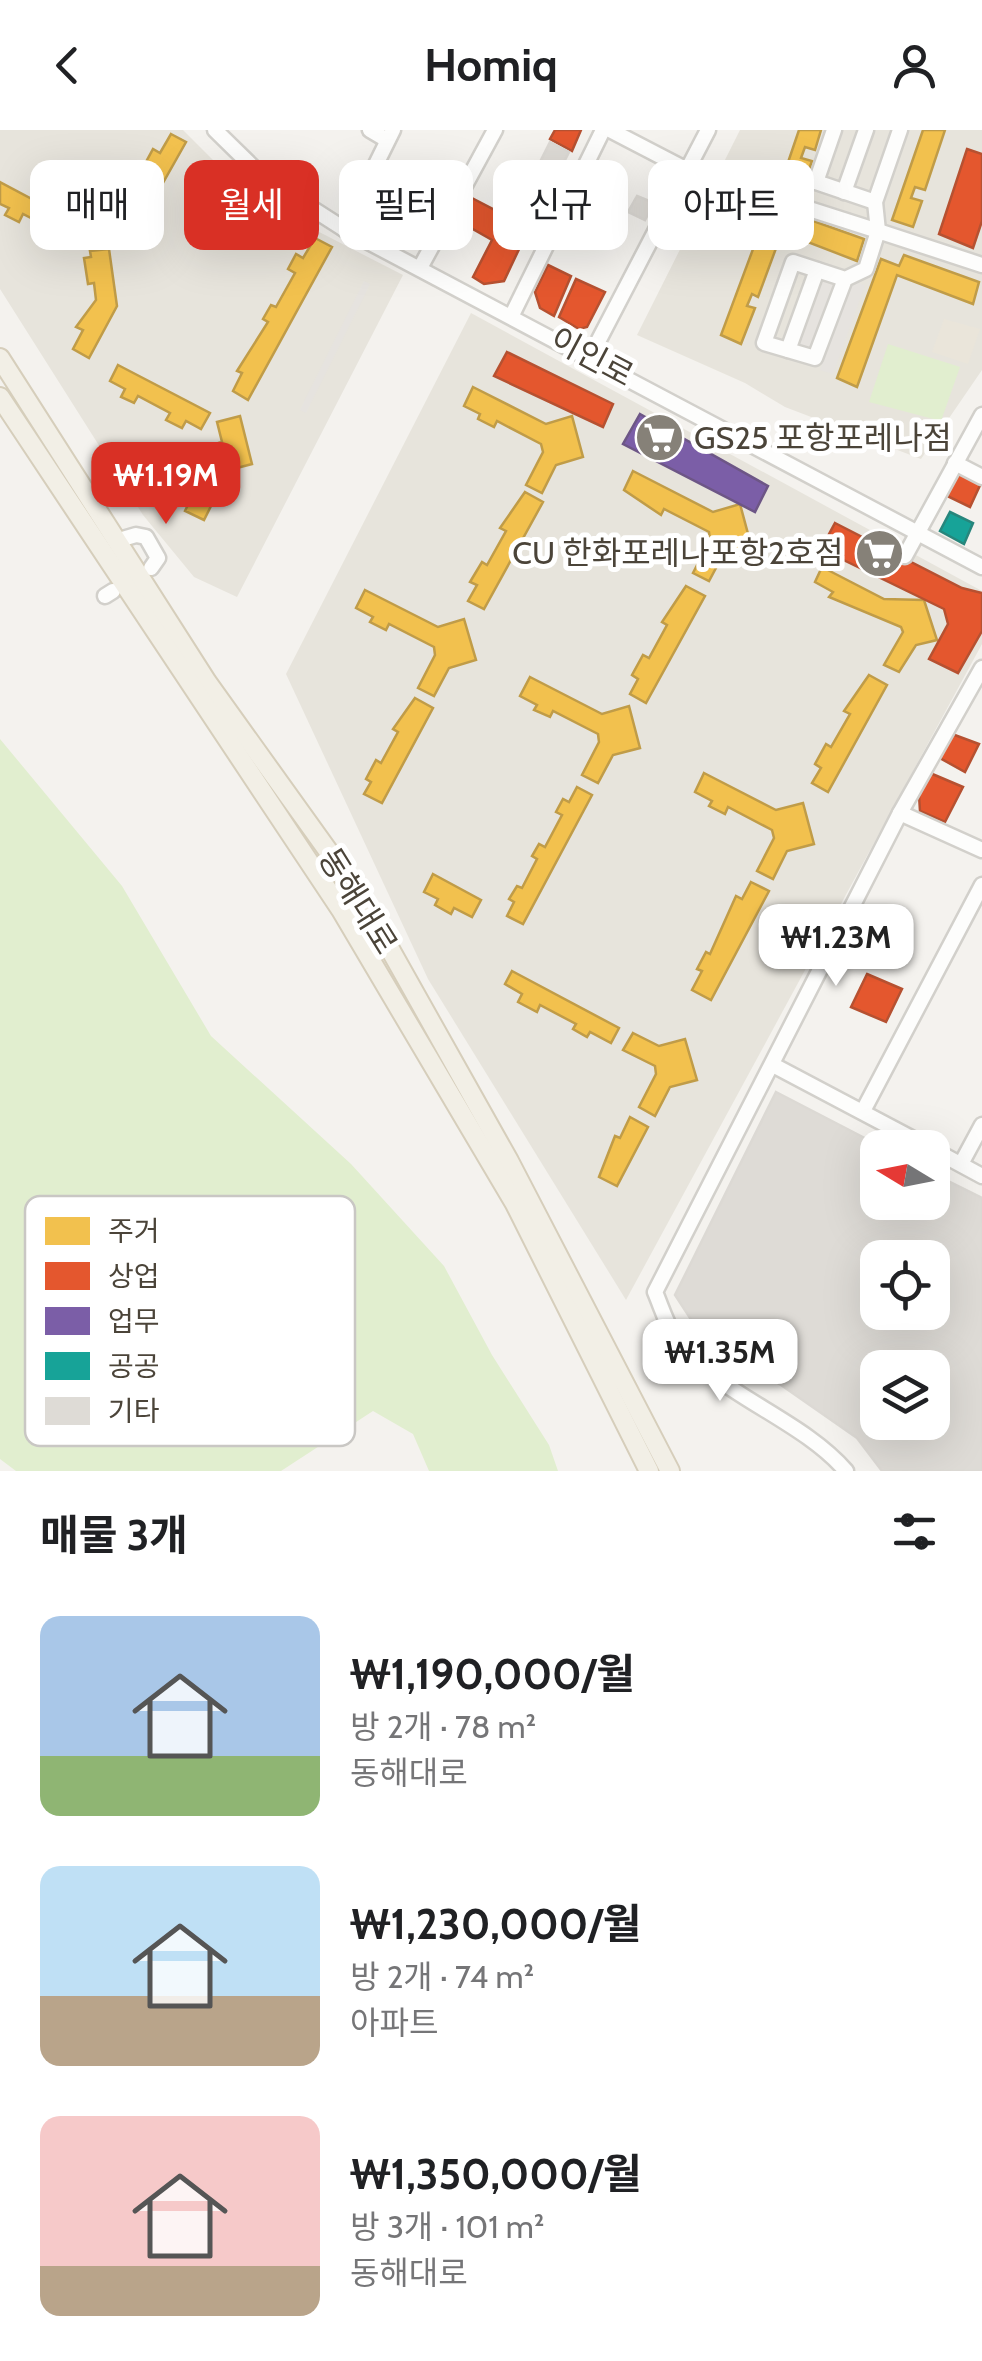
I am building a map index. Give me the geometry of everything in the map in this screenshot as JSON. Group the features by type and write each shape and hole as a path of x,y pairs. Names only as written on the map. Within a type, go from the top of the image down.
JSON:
{"main road":[{"name":"동해대로","path":"0,358 206,682 359,894 509,1161 670,1471"},
{"path":"0,397 340,910 515,1204 649,1471"}],"street":[{"name":"이인로","path":"215,130 263,177 339,226"},
{"path":"370,130 390,135 378,160"},
{"path":"420,268 495,130"},
{"path":"512,315 606,130 667,160"},
{"path":"692,160 708,130"},
{"path":"834,130 816,182 867,198"},
{"path":"844,192 866,130"},
{"path":"845,278 815,358 764,343 792,262 845,278 866,269 878,231 867,198 900,130"},
{"path":"814,211 982,265"},
{"path":"590,356 648,245"},
{"name":"이인로","path":"385,250 982,567"},
{"path":"788,350 818,270"},
{"path":"904,556 982,414"},
{"path":"955,463 982,477"},
{"path":"118,540 136,535 146,538 158,558 151,568"},
{"path":"846,1471 806,1433 704,1368 674,1336 655,1292 900,813 982,668"},
{"path":"900,813 982,850"},
{"path":"863,1111 982,886"},
{"path":"772,1065 898,1130"},
{"path":"961,1164 982,1125"},
{"path":"950,1158 982,1176"}],"shaded area":[{"path":"0,130 183,130 213,160 184,160 184,250 319,250 319,232 339,242 339,250 354,250 403,275 237,597 194,577 143,515 0,289"},
{"path":"740,130 982,130 982,370 921,459 785,407 745,383 637,335 680,250 814,250 814,160 725,160"},
{"path":"819,274 839,282 811,354 792,348"},
{"path":"364,281 370,284 306,413 300,410"},
{"path":"850,281 865,285 833,374 820,370"},
{"path":"471,313 982,591 982,644 626,1300 428,979 286,674"},
{"path":"944,319 980,329 968,364 932,352"}],"green space":[{"path":"888,344 960,367 941,421 869,402"},
{"path":"0,739 122,886 211,1036 351,1164 444,1266 492,1355 549,1445 558,1471 429,1471 413,1434 373,1411 355,1423 355,1196 25,1196 25,1446 319,1446 281,1471 16,1471 0,1459"}],"building: 주거":[{"path":"799,130 821,130 815,150 805,147 801,158 808,160 789,160"},
{"path":"923,130 945,130 925,190 915,187 911,198 922,201 913,227 892,220"},
{"path":"171,134 186,142 164,181 164,160 147,160 153,149 160,153"},
{"path":"0,182 30,198 30,218 23,214 19,222 5,215 9,208 0,204"},
{"path":"814,221 864,239 857,261 814,244"},
{"path":"319,240 332,247 248,400 233,391 242,373 237,371 268,322 263,319 271,305 276,307 295,273 288,269 296,254 303,258 308,250 319,250"},
{"path":"109,250 117,306 89,358 73,349 83,330 76,327 96,300 94,283 88,284 84,258 91,257 90,251"},
{"path":"753,250 775,250 758,297 752,294 747,306 755,308 741,344 721,335"},
{"path":"904,255 979,282 973,304 897,275 857,387 837,378 881,259 899,266"},
{"path":"118,365 210,413 201,429 186,421 182,428 166,420 170,413 138,396 134,403 121,397 125,389 110,381"},
{"path":"473,387 546,424 572,416 583,457 556,465 542,493 526,485 543,452 541,444 497,421 494,427 478,419 480,414 464,406"},
{"path":"240,416 252,464 229,470 204,520 185,511 195,490 189,487 196,472 204,476 214,455 225,460 224,455 217,456 215,444 222,442 217,422"},
{"path":"633,471 713,512 740,504 751,545 724,553 709,581 693,573 710,540 709,532 664,509 661,515 624,490"},
{"path":"525,492 543,502 484,609 468,601 477,585 470,582 482,562 487,565 506,531 500,528"},
{"path":"822,567 884,599 924,600 937,640 916,645 899,672 884,665 903,632 901,627 829,597 833,592 815,582"},
{"path":"686,586 705,596 646,703 630,694 638,679 632,675 643,655 649,658 667,625 662,622"},
{"path":"365,590 438,627 464,619 476,660 449,668 434,696 418,688 435,655 434,647 389,624 386,630 370,622 373,617 356,608"},
{"path":"869,675 887,685 828,792 812,783 821,768 815,764 826,744 831,747 850,714 844,711"},
{"path":"530,677 602,714 629,706 640,748 613,755 598,783 582,775 599,742 598,734 553,711 550,717 534,710 537,705 520,696"},
{"path":"415,698 433,708 382,803 364,794 371,782 366,779 376,760 381,763 398,732 393,729"},
{"path":"704,773 776,810 803,803 814,844 787,851 773,879 757,871 774,838 772,830 728,807 725,814 709,806 712,801 695,792"},
{"path":"577,787 592,795 523,924 507,916 514,902 509,899 517,886 522,888 537,859 532,856 539,844 545,847 562,815 556,812 563,799 569,802"},
{"path":"433,874 481,900 472,917 454,908 451,914 435,905 438,899 424,892"},
{"path":"751,882 769,891 711,1000 692,990 702,971 697,969 706,952 710,954 736,896 742,899"},
{"path":"512,971 619,1028 611,1043 590,1032 587,1037 573,1029 576,1024 540,1005 537,1012 518,1002 522,994 505,984"},
{"path":"633,1033 659,1046 685,1039 697,1080 670,1087 655,1116 639,1107 656,1074 655,1066 623,1050"},
{"path":"630,1117 648,1127 617,1186 599,1177 615,1136 620,1138"}],"building: 상업":[{"path":"555,130 581,130 572,151 550,139"},
{"path":"967,149 982,154 982,221 973,248 939,234"},
{"path":"473,199 493,209 493,250 519,250 504,281 484,284 473,277 492,240 473,229"},
{"path":"548,265 571,276 554,316 540,308 535,292"},
{"path":"576,279 605,292 587,327 579,329 559,317"},
{"path":"507,352 613,404 603,427 494,376"},
{"path":"958,469 982,481 970,507 945,495"},
{"path":"835,523 962,588 982,593 982,631 958,673 929,659 948,624 944,609 821,549"},
{"path":"952,734 979,744 965,772 938,757"},
{"path":"930,773 963,787 945,822 920,811 919,795"},
{"path":"867,974 902,989 886,1022 851,1007"}],"building: 업무":[{"path":"640,414 768,486 755,512 623,444"}],"building: 공공":[{"path":"950,512 973,523 964,544 940,531"}],"building: 기타":[{"path":"550,142 569,152 565,160 541,160"},
{"path":"637,196 648,201 645,220 628,212"},
{"path":"776,1092 860,1136 860,1220 950,1220 950,1182 982,1198 982,1471 882,1471 857,1438 781,1385 709,1347 675,1295"}],"place":[{"name":"GS25 포항포레나점","path":"659,438"},
{"name":"CU 한화포레나포항2호점","path":"879,553"}]}
